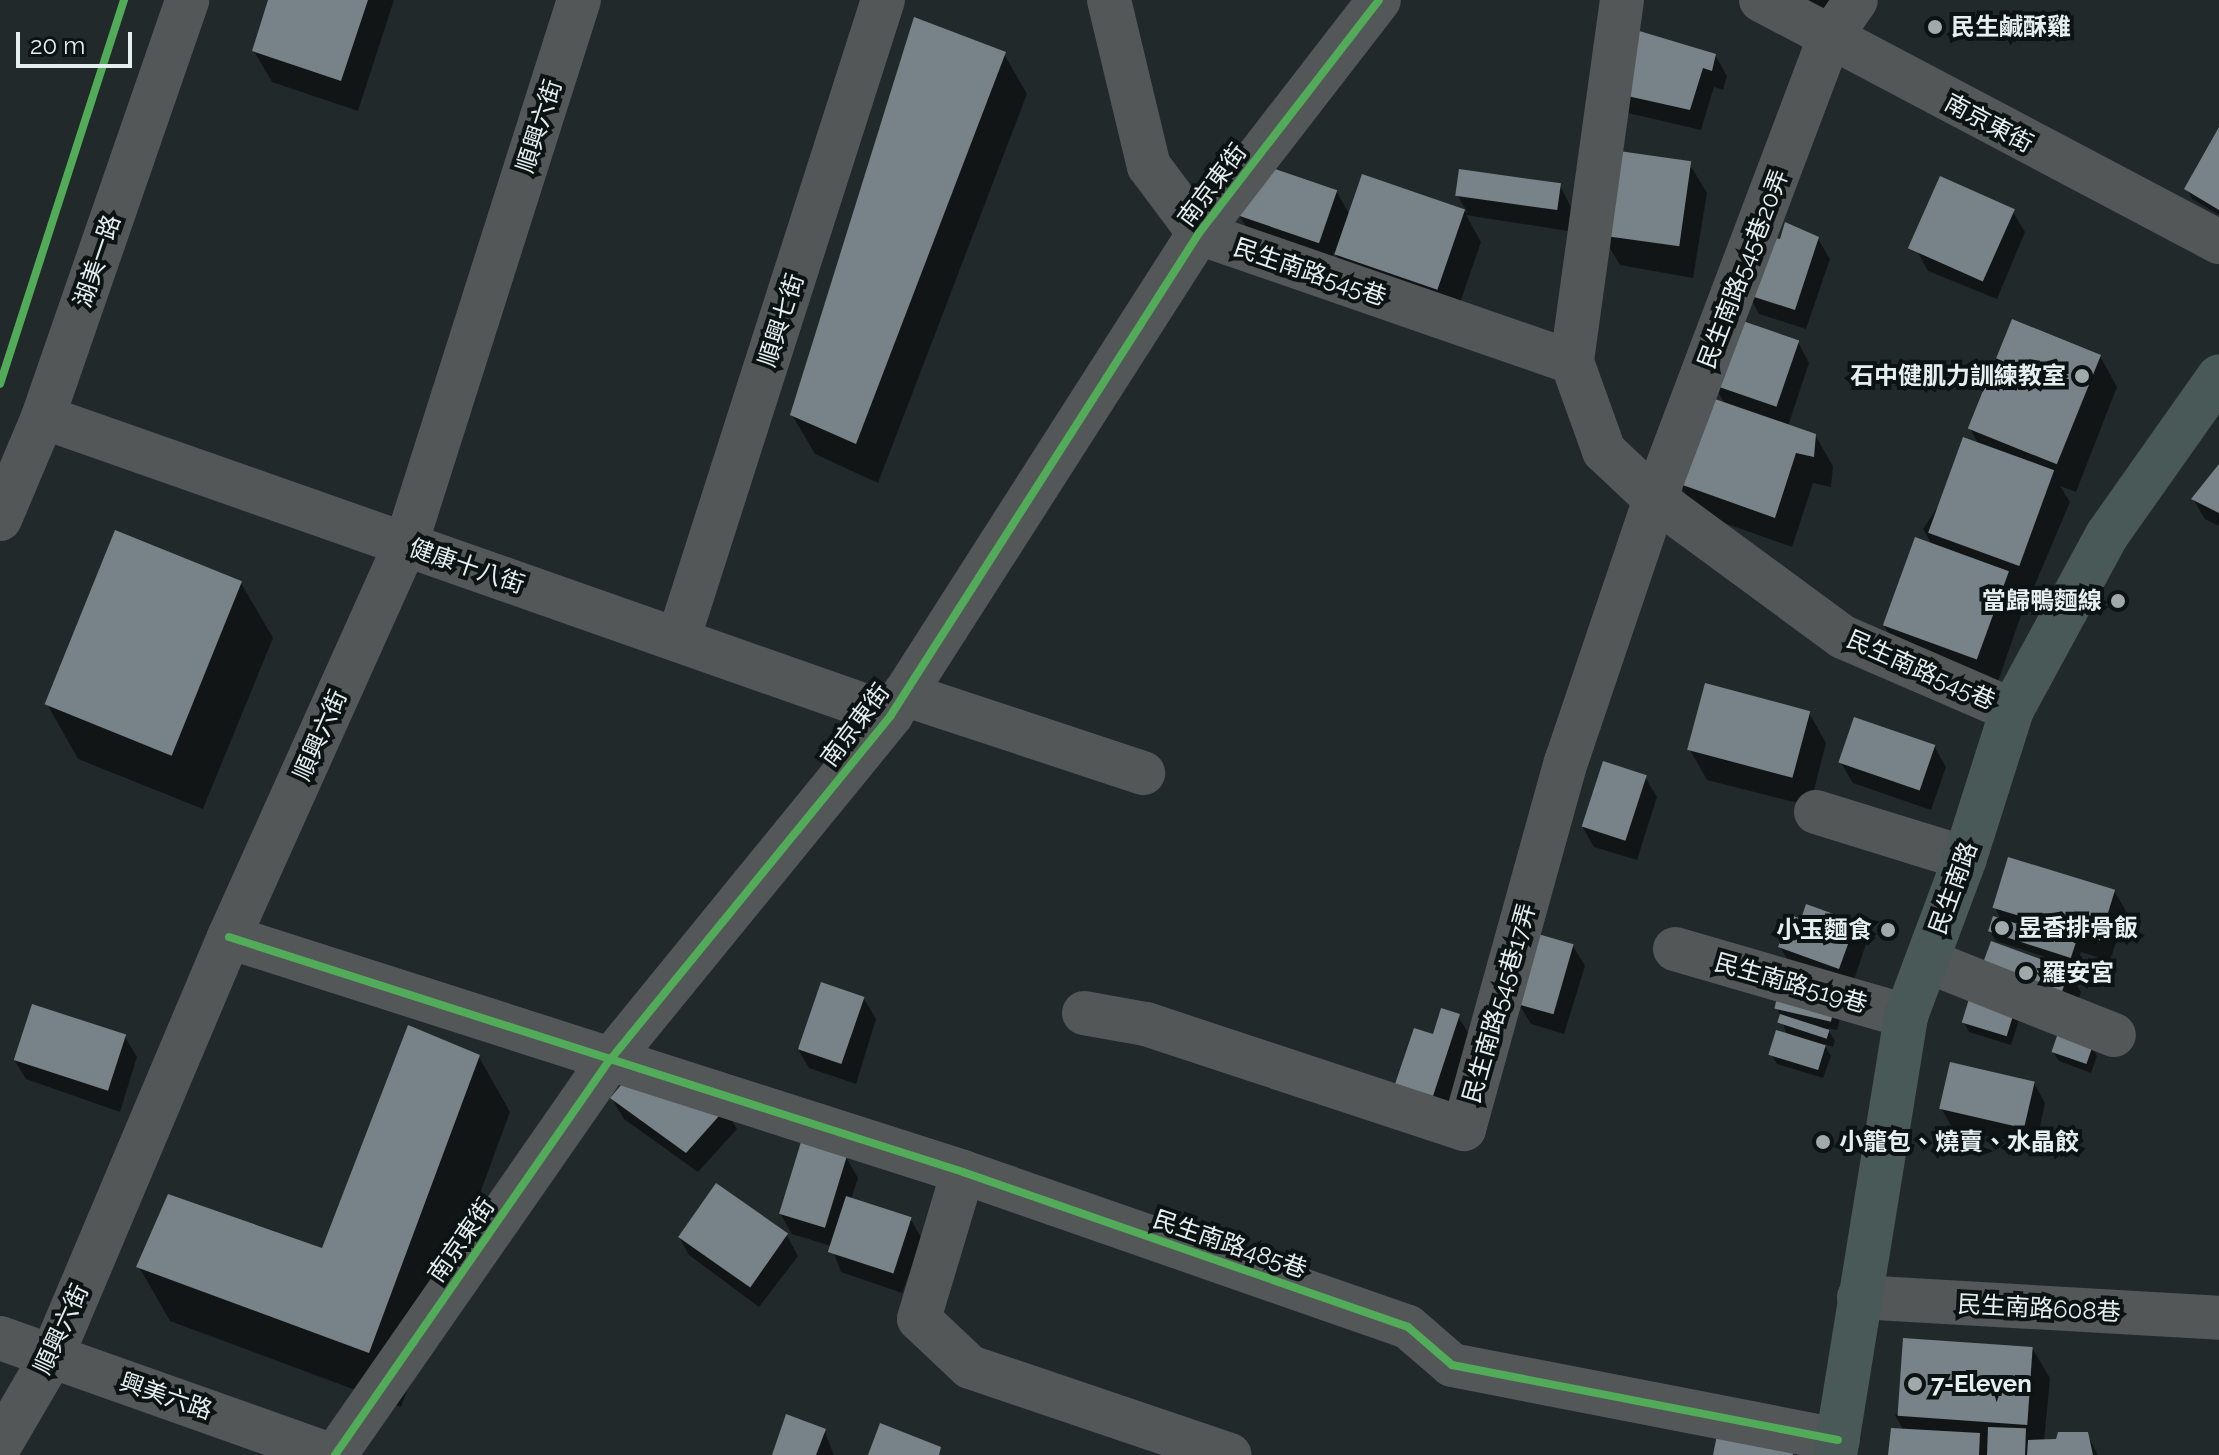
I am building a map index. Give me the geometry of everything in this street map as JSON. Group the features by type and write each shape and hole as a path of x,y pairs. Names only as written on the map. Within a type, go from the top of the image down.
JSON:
{"main road":[{"name":"民生南路","path":"1836,1448 1906,1016 1965,858 2012,710 2107,535 2219,376"}],"street":[{"name":"湖美一路","path":"0,519 43,417 187,0"},
{"name":"順興六街","path":"0,1445 52,1356 229,937 406,544 579,0"},
{"name":"順興七街","path":"678,640 883,0"},
{"path":"1109,0 1149,166 1199,233"},
{"name":"南京東街","path":"333,1455 610,1060 898,704 1199,233 1379,0"},
{"name":"民生南路545巷","path":"1622,0 1572,362 1604,451 1655,499 1843,637 2012,710"},
{"name":"南京東街","path":"1761,0 1829,39 2219,242"},
{"name":"民生南路545巷20弄","path":"1655,499 1829,39 1856,0"},
{"name":"民生南路545巷","path":"1199,233 1572,362"},
{"name":"健康十八街","path":"43,417 678,640 1143,773"},
{"name":"民生南路545巷17弄","path":"1084,1013 1146,1024 1464,1129 1566,762 1655,499"},
{"path":"1816,812 1965,858"},
{"name":"民生南路485巷","path":"229,937 963,1172 1408,1327 1452,1365 1836,1448"},
{"name":"民生南路519巷","path":"1675,949 1906,1016"},
{"path":"1927,961 2114,1035"},
{"path":"963,1172 919,1319 970,1367 1230,1455"},
{"name":"民生南路608巷","path":"1859,1297 2219,1318"},
{"name":"興美六路","path":"0,1338 333,1455"}],"building":[{"path":"268,0 368,0 341,81 252,51"},
{"path":"914,17 1006,52 856,444 790,415"},
{"path":"1626,27 1716,54 1712,71 1703,68 1690,110 1614,93"},
{"path":"2219,127 2219,210 2184,189"},
{"path":"1612,150 1691,161 1679,246 1600,235"},
{"path":"1255,162 1337,190 1319,243 1237,215"},
{"path":"1459,169 1561,183 1557,210 1455,196"},
{"path":"1362,174 1465,209 1437,290 1334,254"},
{"path":"1940,176 2015,209 1983,282 1908,248"},
{"path":"1785,222 1819,237 1795,310 1745,294 1764,235 1780,239"},
{"path":"1734,318 1799,340 1776,407 1711,384"},
{"path":"2012,319 2101,355 2057,464 1968,428"},
{"path":"1712,398 1816,434 1814,457 1796,453 1775,518 1677,483"},
{"path":"1963,437 2054,470 2019,566 1928,533"},
{"path":"2219,464 2219,513 2191,499"},
{"path":"115,530 242,581 172,756 45,704"},
{"path":"1915,537 2009,571 1977,660 1883,625"},
{"path":"1705,683 1810,711 1792,778 1687,750"},
{"path":"1854,717 1935,745 1920,790 1838,762"},
{"path":"1603,761 1647,775 1625,841 1582,827"},
{"path":"2008,857 2115,890 2100,940 1993,908"},
{"path":"1806,904 1856,922 1839,969 1778,947 1791,915 1801,919"},
{"path":"1993,916 2076,943 2071,958 1988,931"},
{"path":"1538,934 1574,944 1553,1014 1518,1004"},
{"name":"羅安宮","path":"1991,941 2070,970 2058,1003 1979,974"},
{"path":"821,982 864,997 841,1064 798,1049"},
{"name":"羅安宮","path":"1972,989 2017,1003 2007,1036 1962,1022"},
{"path":"1778,993 1835,1006 1831,1022 1774,1009"},
{"path":"32,1004 126,1035 108,1091 14,1060"},
{"path":"1441,1008 1460,1014 1433,1096 1395,1084 1414,1028 1433,1034"},
{"path":"1780,1014 1829,1030 1827,1039 1777,1023"},
{"path":"408,1025 480,1055 369,1353 136,1267 168,1194 322,1248"},
{"path":"1776,1030 1826,1045 1818,1070 1768,1055"},
{"path":"2058,1033 2093,1045 2086,1064 2051,1052"},
{"path":"1950,1062 2035,1082 2024,1128 1939,1109"},
{"path":"628,1077 727,1107 686,1153 610,1098"},
{"path":"801,1142 847,1156 825,1228 779,1214"},
{"path":"716,1183 788,1233 750,1288 678,1237"},
{"path":"846,1196 912,1217 893,1273 828,1252"},
{"path":"1903,1338 2033,1347 2027,1425 1898,1416"},
{"path":"786,1414 826,1429 816,1455 772,1455"},
{"path":"880,1423 941,1447 939,1455 868,1455"},
{"path":"1988,1427 2026,1428 2025,1455 1987,1455"},
{"path":"1891,1428 1980,1433 1979,1455 1888,1455"},
{"path":"2058,1432 2088,1432 2093,1455 2027,1455 2028,1440 2056,1439"},
{"path":"1717,1435 1793,1449 1793,1455 1713,1455"}],"cycle path":[{"path":"0,384 124,0"},
{"path":"335,1455 610,1060 891,715 1199,233 1379,0"},
{"path":"229,937 963,1172 1408,1327 1452,1365 1838,1440"}],"place":[{"name":"民生鹹酥雞","path":"1935,27"},
{"name":"石中健肌力訓練教室","path":"2082,376"},
{"name":"當歸鴨麵線","path":"2118,601"},
{"name":"昱香排骨飯","path":"2002,928"},
{"name":"小玉麵食","path":"1888,930"},
{"name":"羅安宮","path":"2026,973"},
{"name":"小籠包、燒賣、水晶餃","path":"1823,1142"},
{"name":"7-Eleven","path":"1915,1384"}]}
